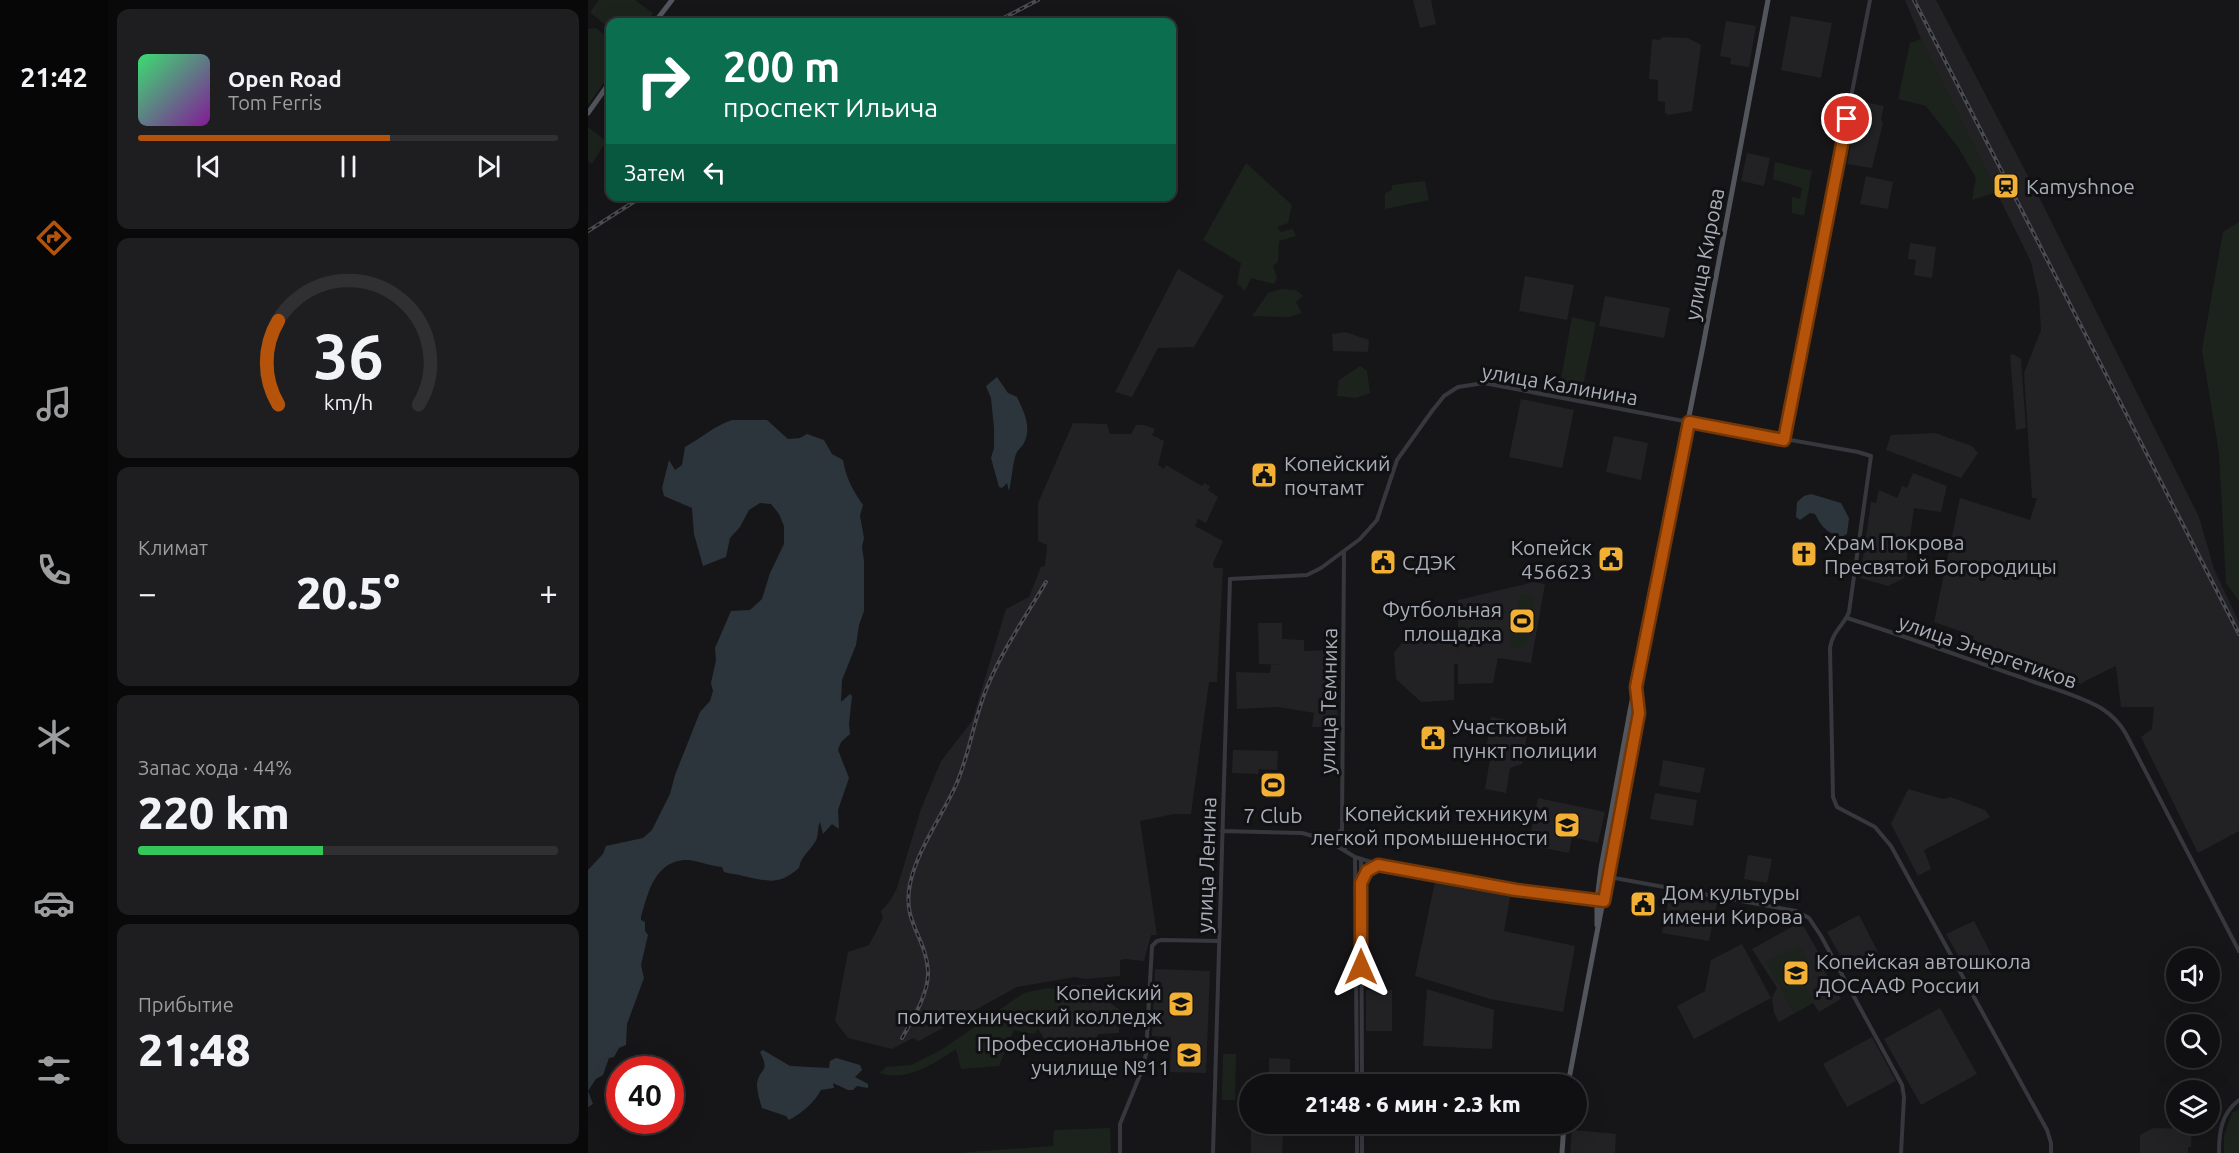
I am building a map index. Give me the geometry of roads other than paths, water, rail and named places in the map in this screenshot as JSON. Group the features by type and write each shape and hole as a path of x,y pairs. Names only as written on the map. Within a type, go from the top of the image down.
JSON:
{"main road":[{"path":"658,18 672,0"},
{"name":"улица Кирова","path":"1598,925 1597,900 1611,813 1689,422 1768,0"},
{"path":"588,113 606,88"},
{"path":"1570,1074 1639,713 1636,687"},
{"path":"1617,783 1626,785"},
{"path":"1611,813 1620,814"},
{"path":"1600,876 1609,877"},
{"path":"1597,900 1604,901"},
{"path":"1562,1153 1563,1134"}],"street":[{"path":"1784,440 1870,0"},
{"name":"улица Калинина","path":"1230,579 1307,575 1344,552 1372,526 1380,513 1397,460 1439,401 1458,387 1484,383 1871,456 1847,618"},
{"name":"улица Темника","path":"1344,552 1342,829 1345,850"},
{"name":"улица Ленина","path":"1213,1153 1230,579"},
{"path":"1847,618 1833,634 1830,648 1833,797 1837,807 1870,823 1891,846 2047,1130 2051,1153"},
{"name":"улица Энергетиков","path":"1847,618 1939,648 2080,699 2101,708 2116,720 2126,734 2239,951"},
{"path":"1327,840 1338,836 1342,829"},
{"path":"1222,831 1302,834 1327,840 1361,860 1378,865 1516,890 1597,900"},
{"path":"1355,857 1361,1074"},
{"path":"1357,1074 1361,860"},
{"path":"1361,883 1367,871 1378,865"},
{"path":"1609,877 1796,911 1809,918 1902,1085 1904,1097 1901,1153"},
{"path":"1120,1153 1120,1124 1140,1075 1147,1044 1150,953 1154,943 1162,939 1218,941"},
{"path":"2219,1153 2220,1132 2224,1118 2239,1100"},
{"path":"1357,1134 1357,1153"},
{"path":"1362,1134 1362,1153"}],"railway":[{"path":"1004,18 1038,0"},
{"path":"1914,0 2239,634"},
{"path":"588,231 635,201"},
{"path":"902,1038 920,1006 928,979 926,959 909,909 908,898 913,871 956,785 983,697 994,672 1046,582"}],"place":[{"name":"Kamyshnoe","path":"2006,186"},
{"name":"Копейский почтамт","path":"1264,475"},
{"name":"Храм Покрова Пресвятой Богородицы","path":"1804,554"},
{"name":"Копейск 456623","path":"1611,559"},
{"name":"СДЭК","path":"1383,562"},
{"name":"Футбольная площадка","path":"1522,621"},
{"name":"Участковый пункт полиции","path":"1433,738"},
{"name":"7 Club","path":"1273,785"},
{"name":"Копейский техникум легкой промышенности","path":"1567,825"},
{"name":"Дом культуры имени Кирова","path":"1643,904"},
{"name":"Копейская автошкола ДОСААФ России","path":"1796,973"},
{"name":"Копейский политехнический колледж","path":"1181,1004"},
{"name":"Профессиональное училище №11","path":"1189,1055"}]}
